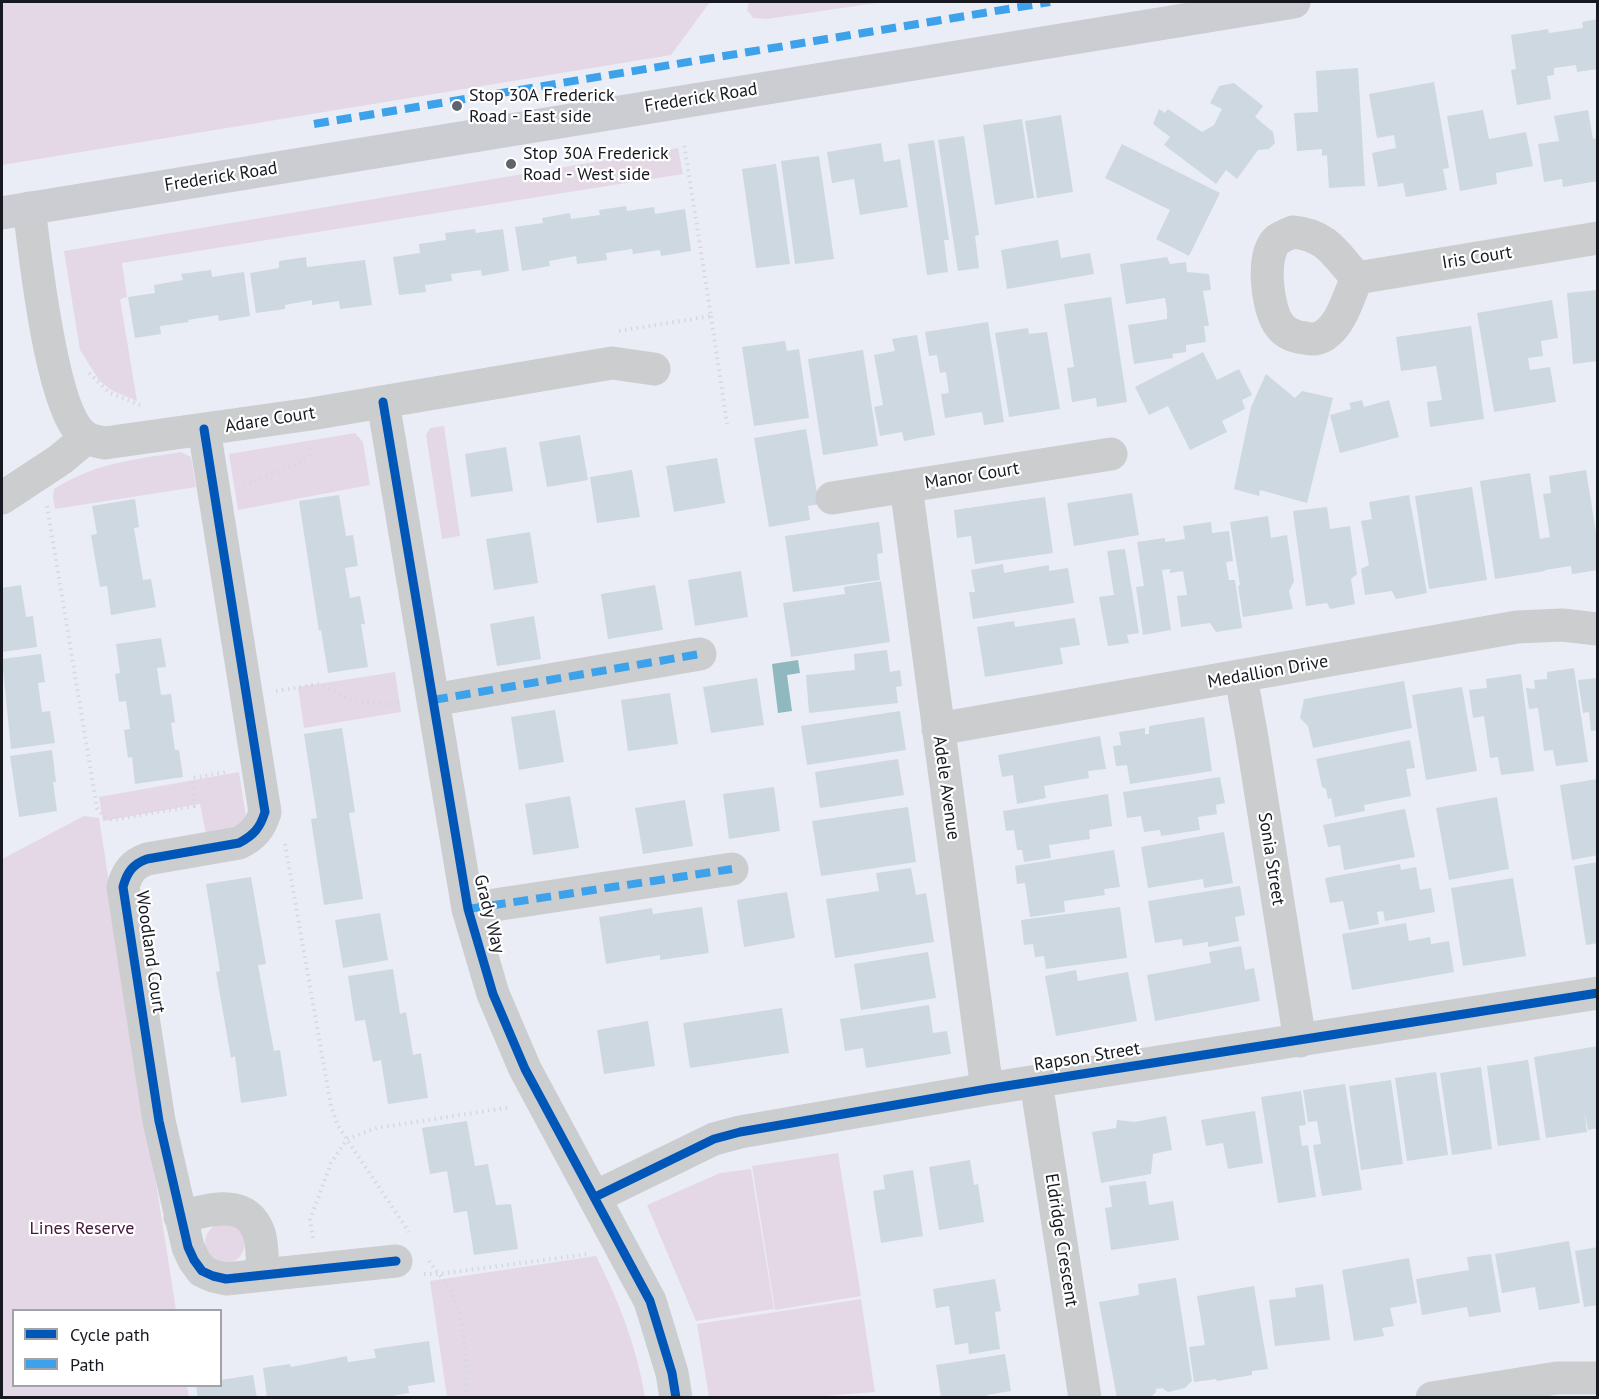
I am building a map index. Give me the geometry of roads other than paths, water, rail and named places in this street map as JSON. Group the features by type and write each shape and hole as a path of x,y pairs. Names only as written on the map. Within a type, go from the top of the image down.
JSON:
{"main road":[{"name":"Frederick Road","path":"15,211 1294,2"}],"street":[{"path":"2,498 87,438 75,423 62,393 15,211"},
{"name":"Iris Court","path":"1357,278 1598,238"},
{"name":"Adare Court","path":"87,438 105,444 383,402 612,363 654,369"},
{"name":"Grady Way","path":"383,402 468,909 493,994 525,1069 650,1301 672,1373 676,1398"},
{"name":"Woodland Court","path":"204,429 265,812 257,831 249,838 239,843 147,859 136,863 127,874 123,887 159,1121 180,1217 188,1247 202,1271 226,1278 318,1269 411,1250"},
{"name":"Manor Court","path":"832,498 1112,454"},
{"name":"Adele Avenue","path":"906,486 987,1089"},
{"name":"Medallion Drive","path":"938,729 1517,627 1562,625 1598,629"},
{"path":"433,700 700,654"},
{"name":"Sonia Street","path":"1241,677 1300,1041"},
{"name":"Grady Way","path":"468,909 732,869"},
{"name":"Rapson Street","path":"595,1197 714,1139 731,1134 987,1089 1598,993"},
{"name":"Eldridge Crescent","path":"1036,1082 1085,1398"},
{"path":"180,1217 219,1208 237,1209 251,1219 259,1233 263,1275"},
{"path":"1432,1398 1557,1377 1598,1378"}],"water":[{"path":"798,660 800,673 787,675 792,711 778,713 772,664"}],"place":[{"name":"Stop 30A Frederick Road - East side","path":"457,106"},
{"name":"Stop 30A Frederick Road - West side","path":"511,164"}],"park label":[{"name":"Lines Reserve","path":"82,1229"}]}
